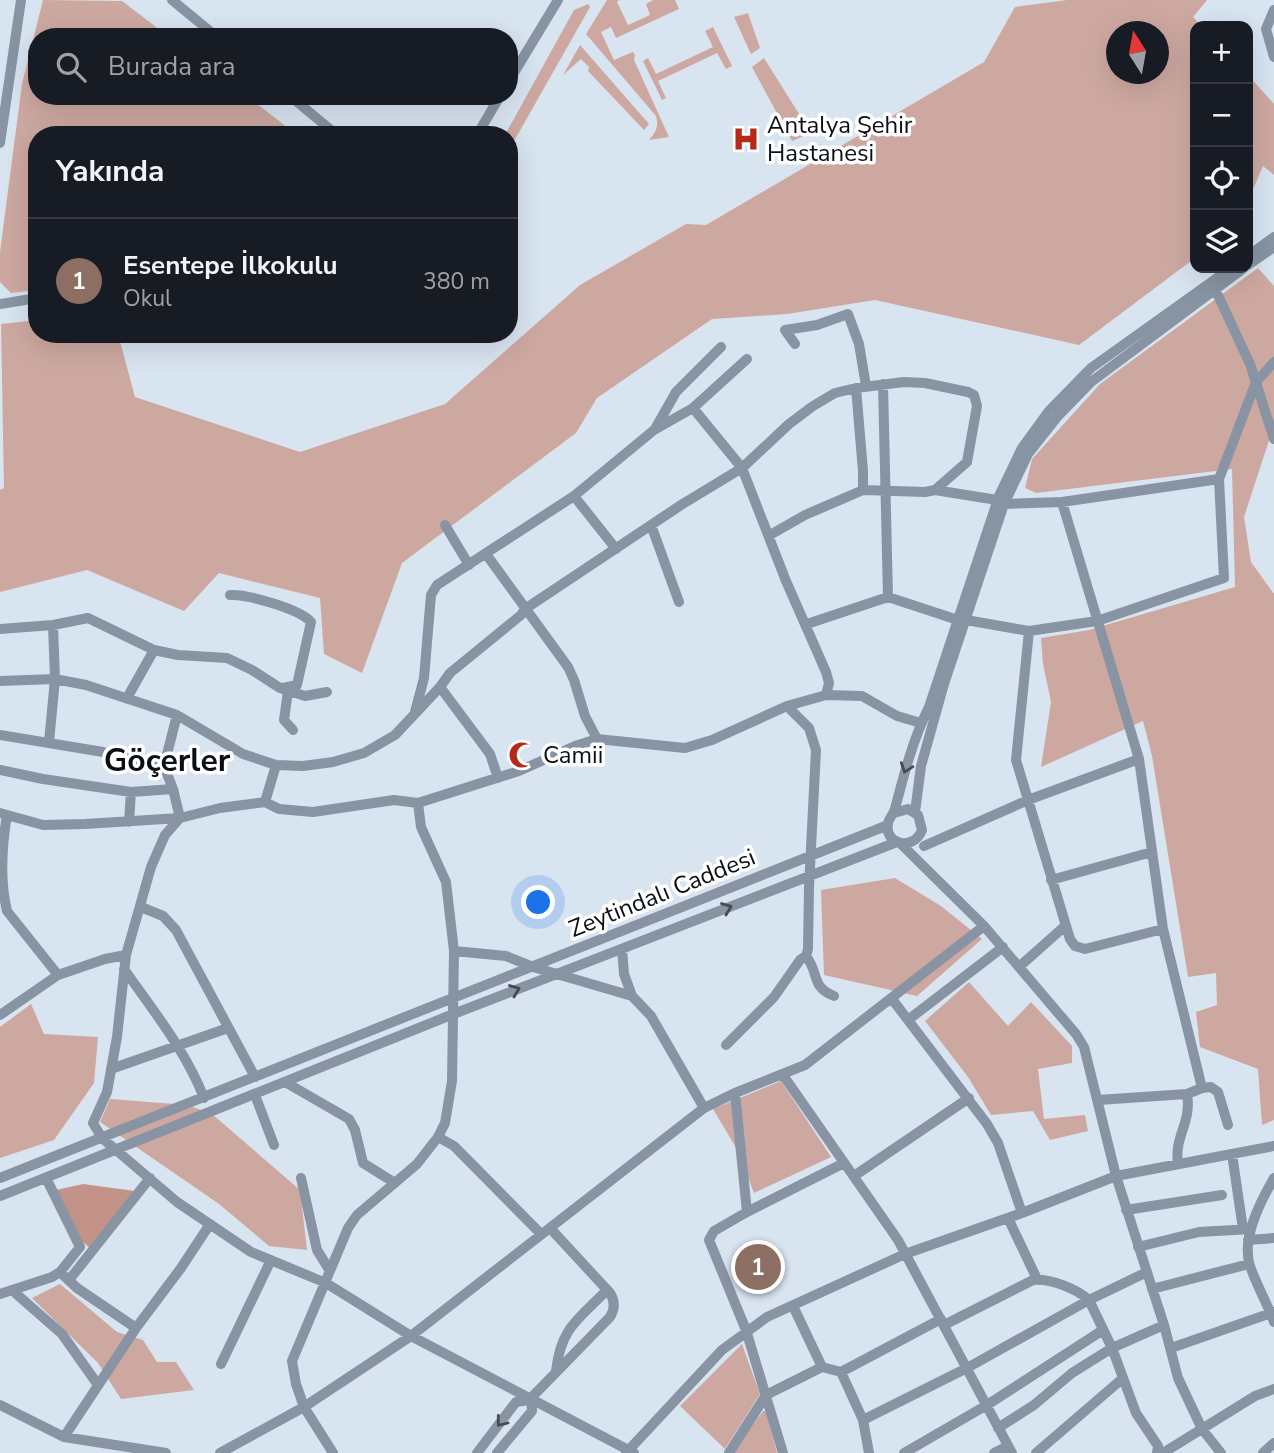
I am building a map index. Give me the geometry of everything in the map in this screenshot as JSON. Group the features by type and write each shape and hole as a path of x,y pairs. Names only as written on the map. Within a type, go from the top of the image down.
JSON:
{"street":[{"path":"0,144 21,0"},
{"path":"172,0 206,28"},
{"path":"518,66 558,0"},
{"path":"1274,10 1266,29 1274,57"},
{"path":"1274,27 1274,36"},
{"path":"301,105 326,126"},
{"path":"482,126 495,105"},
{"path":"1253,252 1274,237"},
{"path":"1253,262 1274,247"},
{"path":"915,812 920,766 962,620 1022,448 1049,411 1091,368 1224,273"},
{"path":"1001,502 1028,454 1058,416 1091,382 1238,273"},
{"path":"1215,289 1250,364 1274,439"},
{"path":"0,304 28,299"},
{"path":"795,344 785,330 817,325 848,314 859,344 863,490"},
{"path":"654,430 676,392 721,348"},
{"path":"415,715 424,678 431,595 437,585 574,496 654,430 692,408 747,359"},
{"path":"807,624 888,597 962,620 1029,631 1097,621 1224,578 1219,479 1256,382 1274,362"},
{"path":"0,681 55,679 86,685 177,715 243,754 276,765 303,766 333,762 365,753 395,735 450,673 525,609 742,468 789,424 813,405 835,393 883,384 925,383 968,392 976,398 967,462 935,490"},
{"path":"883,384 888,522 885,562 888,597"},
{"path":"692,408 742,468 786,581 807,624 829,684 826,695"},
{"path":"770,535 805,515 863,490 935,490 1001,502 1062,502 1219,479"},
{"path":"574,496 616,549"},
{"path":"1062,502 1139,759 1163,929 1202,1087"},
{"path":"445,525 469,565"},
{"path":"651,525 679,602"},
{"path":"486,554 568,667 585,716 597,738"},
{"path":"230,595 239,594 267,602 300,614 311,622 297,685 284,690"},
{"path":"0,629 53,625 88,618 154,650 177,656 227,658 284,690 305,696 327,692"},
{"path":"962,620 921,723 899,788 894,813 888,825 890,835 984,926 1080,1041 1089,1061 1115,1176 1182,1389 1202,1429 1221,1453"},
{"path":"49,742 55,679 53,625"},
{"path":"1029,631 1016,760 1065,926 1075,946 1085,949 1163,929"},
{"path":"127,698 154,650"},
{"path":"440,687 490,754 498,778"},
{"path":"284,690 284,720 293,730"},
{"path":"58,975 6,909 2,893 3,814 43,825 180,818 220,808 265,802 279,809 313,812 394,800 418,803 498,778 597,738 685,748 712,740 787,706 826,695 862,696 897,716 921,723"},
{"path":"787,706 809,729 816,750 806,956 814,969 818,986 834,996"},
{"path":"177,715 164,766 180,818"},
{"path":"0,736 49,742 164,766"},
{"path":"0,1196 451,1015 809,876 899,843 922,840 1139,759"},
{"path":"265,802 276,765"},
{"path":"0,771 131,792 173,789"},
{"path":"129,822 131,792"},
{"path":"333,1453 304,1407 292,1362 348,1228 357,1215 417,1164 439,1137 445,1123 452,1081 451,1000 454,951 446,882 421,827 418,803"},
{"path":"894,813 908,809 915,812 921,820 922,840 932,874"},
{"path":"180,818 165,835 151,867 126,955 117,1037 107,1092 93,1123 102,1138 177,1202 251,1252 326,1283 411,1336 629,1452 722,1350 746,1330 793,1306 905,1254 1022,1213 1115,1176 1274,1146"},
{"name":"Zeytindalı Caddesi","path":"0,1178 888,825"},
{"path":"1051,880 1152,852"},
{"path":"141,908 163,916 176,930 256,1077"},
{"path":"220,1453 304,1407 411,1336 704,1108 805,1065 984,926"},
{"path":"1020,966 1065,926"},
{"path":"908,1020 1003,947"},
{"path":"622,949 624,974 632,996"},
{"path":"454,951 506,956 533,967 632,996 651,1016 704,1108"},
{"path":"0,1016 58,975 104,959 126,955"},
{"path":"726,1045 774,997 800,960 806,956"},
{"path":"124,968 177,1046 204,1098"},
{"path":"892,999 969,1098 998,1143 1022,1213"},
{"path":"111,1069 228,1028"},
{"path":"783,1075 905,1254 943,1322 1010,1449 994,1453"},
{"path":"285,1082 349,1119 355,1130 363,1163 395,1183"},
{"path":"1098,1100 1187,1094 1202,1087 1211,1087 1218,1092 1228,1125"},
{"path":"735,1093 747,1212"},
{"path":"1178,1163 1179,1137 1189,1109 1187,1094"},
{"path":"255,1095 274,1145"},
{"path":"854,1176 969,1098"},
{"path":"439,1137 454,1146 545,1231 607,1290 614,1302 610,1317 530,1399 516,1402 477,1453"},
{"path":"1171,1348 1273,1316 1249,1264 1247,1233 1231,1154"},
{"path":"783,1453 746,1330 709,1240 714,1231 747,1212 844,1163"},
{"path":"0,1294 52,1278 80,1247 46,1178"},
{"path":"69,1280 150,1178"},
{"path":"301,1178 317,1250 330,1272"},
{"path":"1247,1233 1273,1182"},
{"path":"1126,1210 1222,1195"},
{"path":"1008,1218 1037,1279"},
{"path":"64,1437 136,1328 210,1224"},
{"path":"1138,1247 1199,1233 1247,1233 1274,1238"},
{"path":"221,1364 271,1260"},
{"path":"1152,1289 1249,1264"},
{"path":"60,1272 136,1328"},
{"path":"863,1420 1147,1272"},
{"path":"729,1453 766,1395 822,1367 841,1372 1037,1279 1049,1281 1089,1300 1112,1348 1136,1413 1158,1446 1157,1453"},
{"path":"556,1371 560,1345 566,1333 607,1290"},
{"path":"13,1291 62,1334 98,1385"},
{"path":"793,1306 822,1367"},
{"path":"998,1427 1034,1405 1072,1373 1112,1348 1164,1325"},
{"path":"904,1453 987,1405 1103,1330"},
{"path":"841,1372 863,1420 869,1453"},
{"path":"1036,1453 1122,1380"},
{"path":"1163,1453 1255,1396 1274,1389"},
{"path":"497,1453 532,1411 530,1399"},
{"path":"0,1405 64,1437 166,1453"},
{"path":"1263,1453 1274,1443"}],"shaded area":[{"path":"43,0 122,1 157,28 36,28"},
{"path":"607,0 619,0 617,2 628,25 650,15 646,4 653,0 675,0 679,9 616,38 611,27 601,32 614,60 633,52 635,55 634,60 669,137 649,140 656,129 656,116 586,34"},
{"path":"1067,0 1207,0 1193,17 1197,21 1190,21 1190,262 1079,345 875,300 787,314 712,319 597,398 576,433 402,563 362,673 324,654 320,598 219,573 184,611 87,570 0,592 0,490 4,488 1,324 28,321 28,343 120,343 135,397 300,452 445,404 514,343 518,343 518,340 580,285 686,224 706,225 984,62 1015,7"},
{"path":"588,4 590,7 518,134 518,126 510,126 574,10"},
{"path":"748,13 760,48 751,54 734,17"},
{"path":"713,27 732,66 726,69 717,53 658,81 666,98 662,100 643,61 648,58 656,74 713,47 705,31"},
{"path":"580,45 649,124 644,130 588,71 589,67 581,59 563,75"},
{"path":"764,58 811,133 792,141 752,67"},
{"path":"28,60 28,105 259,105 285,126 28,126 28,291 11,293 0,282 0,252 22,84"},
{"path":"1253,81 1274,104 1274,175 1263,166 1253,189"},
{"path":"1258,268 1274,286 1274,425 1244,517 1251,562 1274,594 1274,1120 1262,1125 1258,1069 1200,1047 1196,1012 1217,1005 1216,973 1188,977 1152,756 1143,721 1041,767 1051,702 1041,638 1089,630 1235,587 1232,469 1036,493 1025,488 1032,459 1100,384"},
{"path":"895,878 941,906 982,939 917,996 824,975 821,890"},
{"path":"969,982 1008,1026 1031,1002 1072,1046 1072,1063 1038,1069 1044,1119 1085,1115 1088,1131 1050,1140 1033,1111 991,1115 968,1077 925,1021"},
{"path":"31,1004 44,1034 98,1037 94,1083 54,1140 0,1158 0,1027"},
{"path":"781,1081 831,1157 754,1193 738,1151 713,1109"},
{"path":"110,1099 188,1105 212,1114 300,1190 307,1250 269,1246 219,1204 100,1122"},
{"path":"83,1184 135,1191 91,1249 76,1236 56,1190"},
{"path":"60,1284 117,1332 143,1340 157,1362 176,1362 194,1390 121,1399 98,1363 32,1298"},
{"path":"742,1344 760,1394 725,1449 680,1406"},
{"path":"763,1411 766,1411 777,1453 732,1453"}],"place":[{"name":"Antalya Şehir Hastanesi","path":"746,139"},
{"name":"Camii","path":"522,755"},
{"name":"Esentepe İlkokulu","path":"758,1267"}],"district":[{"name":"Göçerler","path":"167,760"}]}
